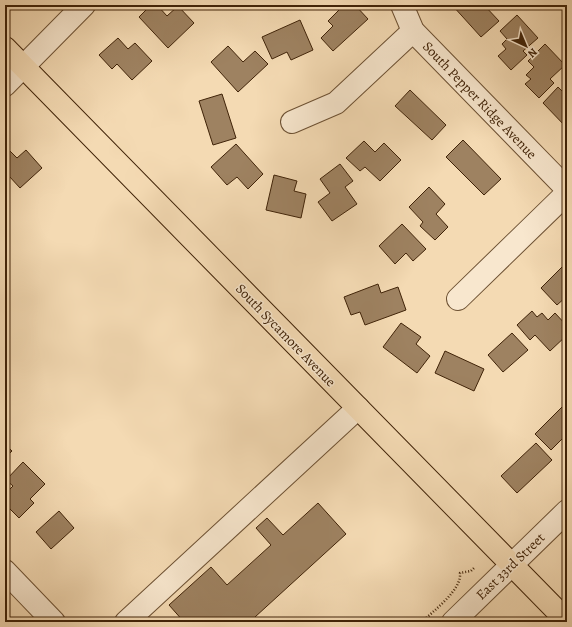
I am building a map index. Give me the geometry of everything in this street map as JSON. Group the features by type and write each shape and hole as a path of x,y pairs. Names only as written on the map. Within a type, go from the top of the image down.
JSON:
{"main road":[{"name":"South Sycamore Avenue","path":"5,48 567,622"}],"street":[{"path":"5,85 84,5"},
{"name":"South Pepper Ridge Avenue","path":"402,5 413,31 567,189"},
{"path":"292,122 336,103 413,31"},
{"path":"458,299 567,193"},
{"path":"126,622 358,408"},
{"name":"East 33rd Street","path":"453,622 567,511"},
{"path":"5,571 54,622"}],"path":[{"path":"422,622 455,590 460,582 460,573 471,571 475,567"}],"building":[{"path":"151,5 157,5 167,16 178,6 194,23 168,48 139,17"},
{"path":"344,5 355,5 368,19 333,51 321,38 333,26 328,21"},
{"path":"452,5 484,5 499,21 481,37"},
{"path":"517,15 538,38 523,51 527,55 511,70 498,56 506,49 502,44 507,39 500,31"},
{"path":"300,20 313,50 291,60 287,52 272,59 262,37"},
{"path":"118,38 128,49 135,43 152,61 132,80 117,64 112,69 99,55"},
{"path":"545,44 565,65 550,79 554,83 539,98 525,84 531,79 526,75 534,67 528,61"},
{"path":"228,46 243,62 255,51 268,64 238,92 211,62"},
{"path":"558,87 567,96 567,128 543,103"},
{"path":"410,90 446,125 432,140 395,106"},
{"path":"222,94 236,138 213,145 199,101"},
{"path":"463,140 501,179 484,195 446,157"},
{"path":"364,141 375,152 384,143 401,160 380,181 365,167 360,171 346,158"},
{"path":"236,144 263,174 248,189 237,177 227,185 211,167"},
{"path":"7,148 17,158 26,150 42,168 20,188 9,176 5,179 5,149"},
{"path":"340,164 353,181 345,187 357,204 332,221 318,202 330,193 320,179"},
{"path":"274,175 297,181 294,191 306,194 301,218 266,210"},
{"path":"429,187 445,204 436,214 448,227 435,240 420,226 423,222 409,207"},
{"path":"402,224 426,249 413,261 406,253 395,264 379,246"},
{"path":"567,262 567,296 557,305 541,288"},
{"path":"378,284 381,293 398,287 406,310 365,325 360,312 351,315 344,297"},
{"path":"532,311 537,317 542,313 548,320 555,313 567,326 567,335 550,351 535,335 530,340 517,325"},
{"path":"401,323 421,337 416,344 430,356 417,373 383,347"},
{"path":"512,333 528,350 503,372 488,355"},
{"path":"445,351 484,369 474,391 435,373"},
{"path":"565,404 567,406 567,441 563,438 551,450 535,434"},
{"path":"536,443 552,460 517,493 501,476"},
{"path":"5,444 12,451 5,458"},
{"path":"23,462 45,484 30,499 34,503 19,518 5,504 5,494 13,486 6,480"},
{"path":"318,503 346,534 255,617 259,622 184,622 169,605 211,567 227,585 271,545 256,528 267,518 283,535"},
{"path":"59,511 74,528 51,549 36,532"}]}
